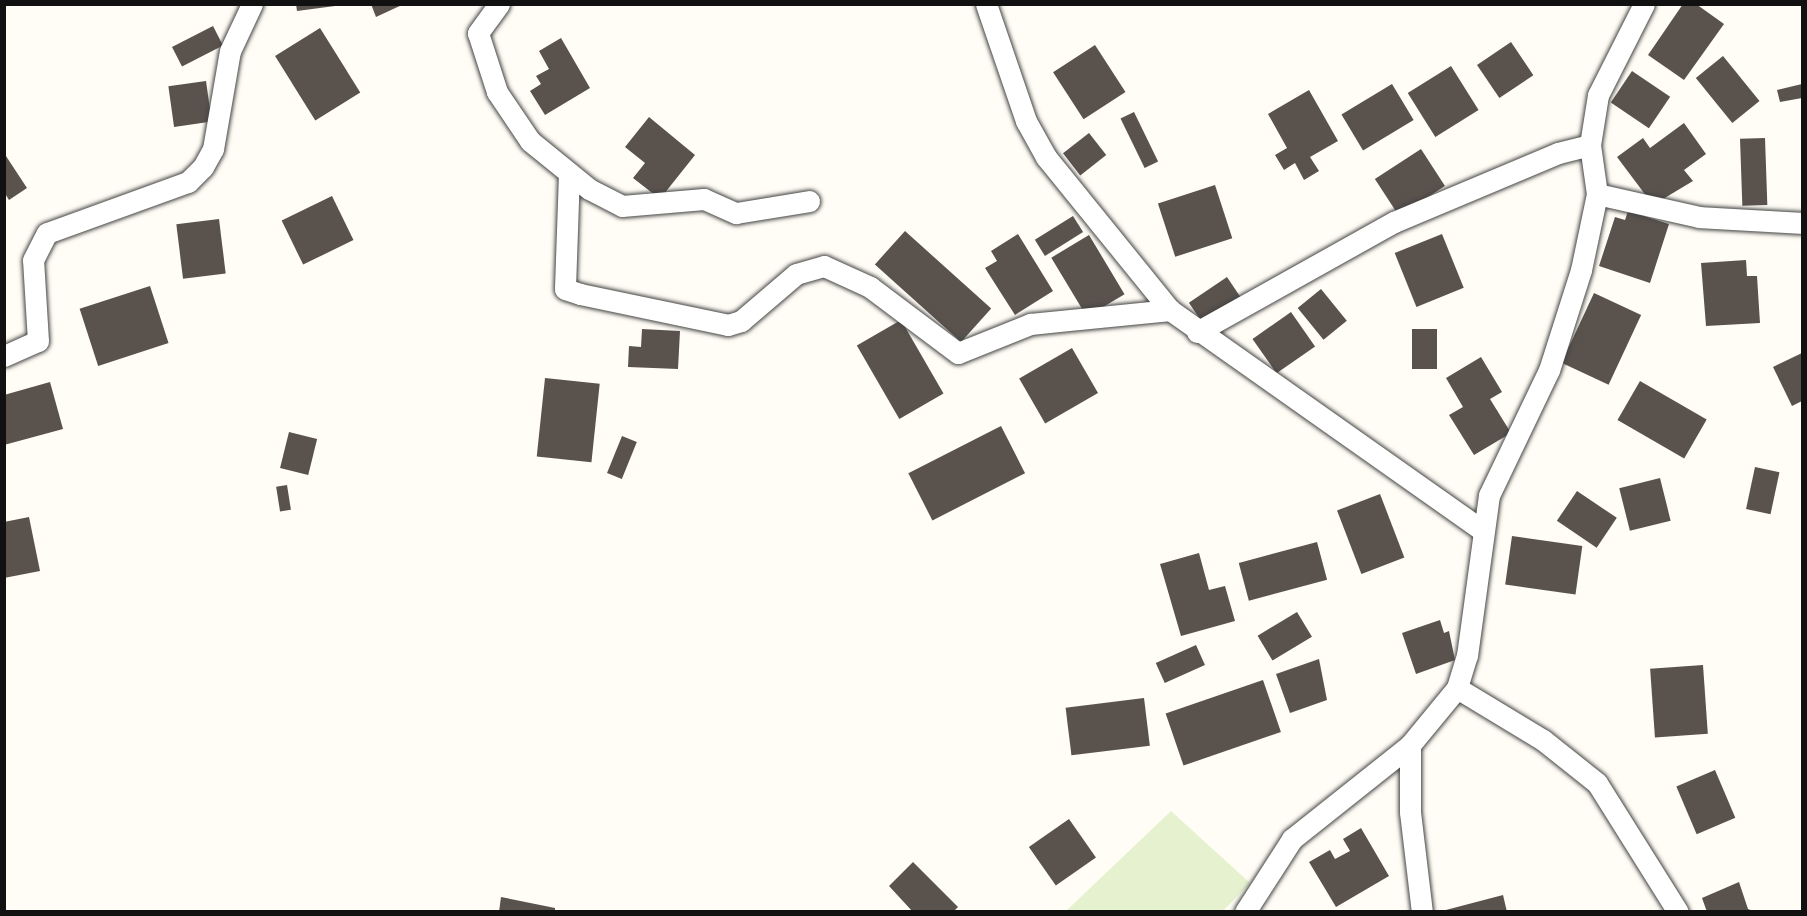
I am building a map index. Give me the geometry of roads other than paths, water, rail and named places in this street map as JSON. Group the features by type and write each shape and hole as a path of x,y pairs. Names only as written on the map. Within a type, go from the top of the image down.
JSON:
{"street":[{"path":"4,356 38,341 33,260 47,233 188,182 203,167 213,149 230,51 252,4"},
{"path":"499,4 478,33 498,92 530,141 569,173 622,206 704,199 736,213 809,201"},
{"path":"986,4 1026,121 1046,157 1170,310 1197,332 1480,529"},
{"path":"1245,912 1308,823 1410,745 1457,688 1473,622 1480,529 1489,495 1549,370 1592,237 1597,194 1590,145 1602,84 1644,4"},
{"path":"1197,332 1394,222 1558,153 1590,145"},
{"path":"569,173 565,290 580,294 728,324 741,321 796,274 824,266 870,287 958,354 1030,324 1170,310"},
{"path":"1597,194 1699,217 1803,223"},
{"path":"1457,688 1543,740 1597,783 1678,912"},
{"path":"1410,745 1410,812 1422,912"}]}
